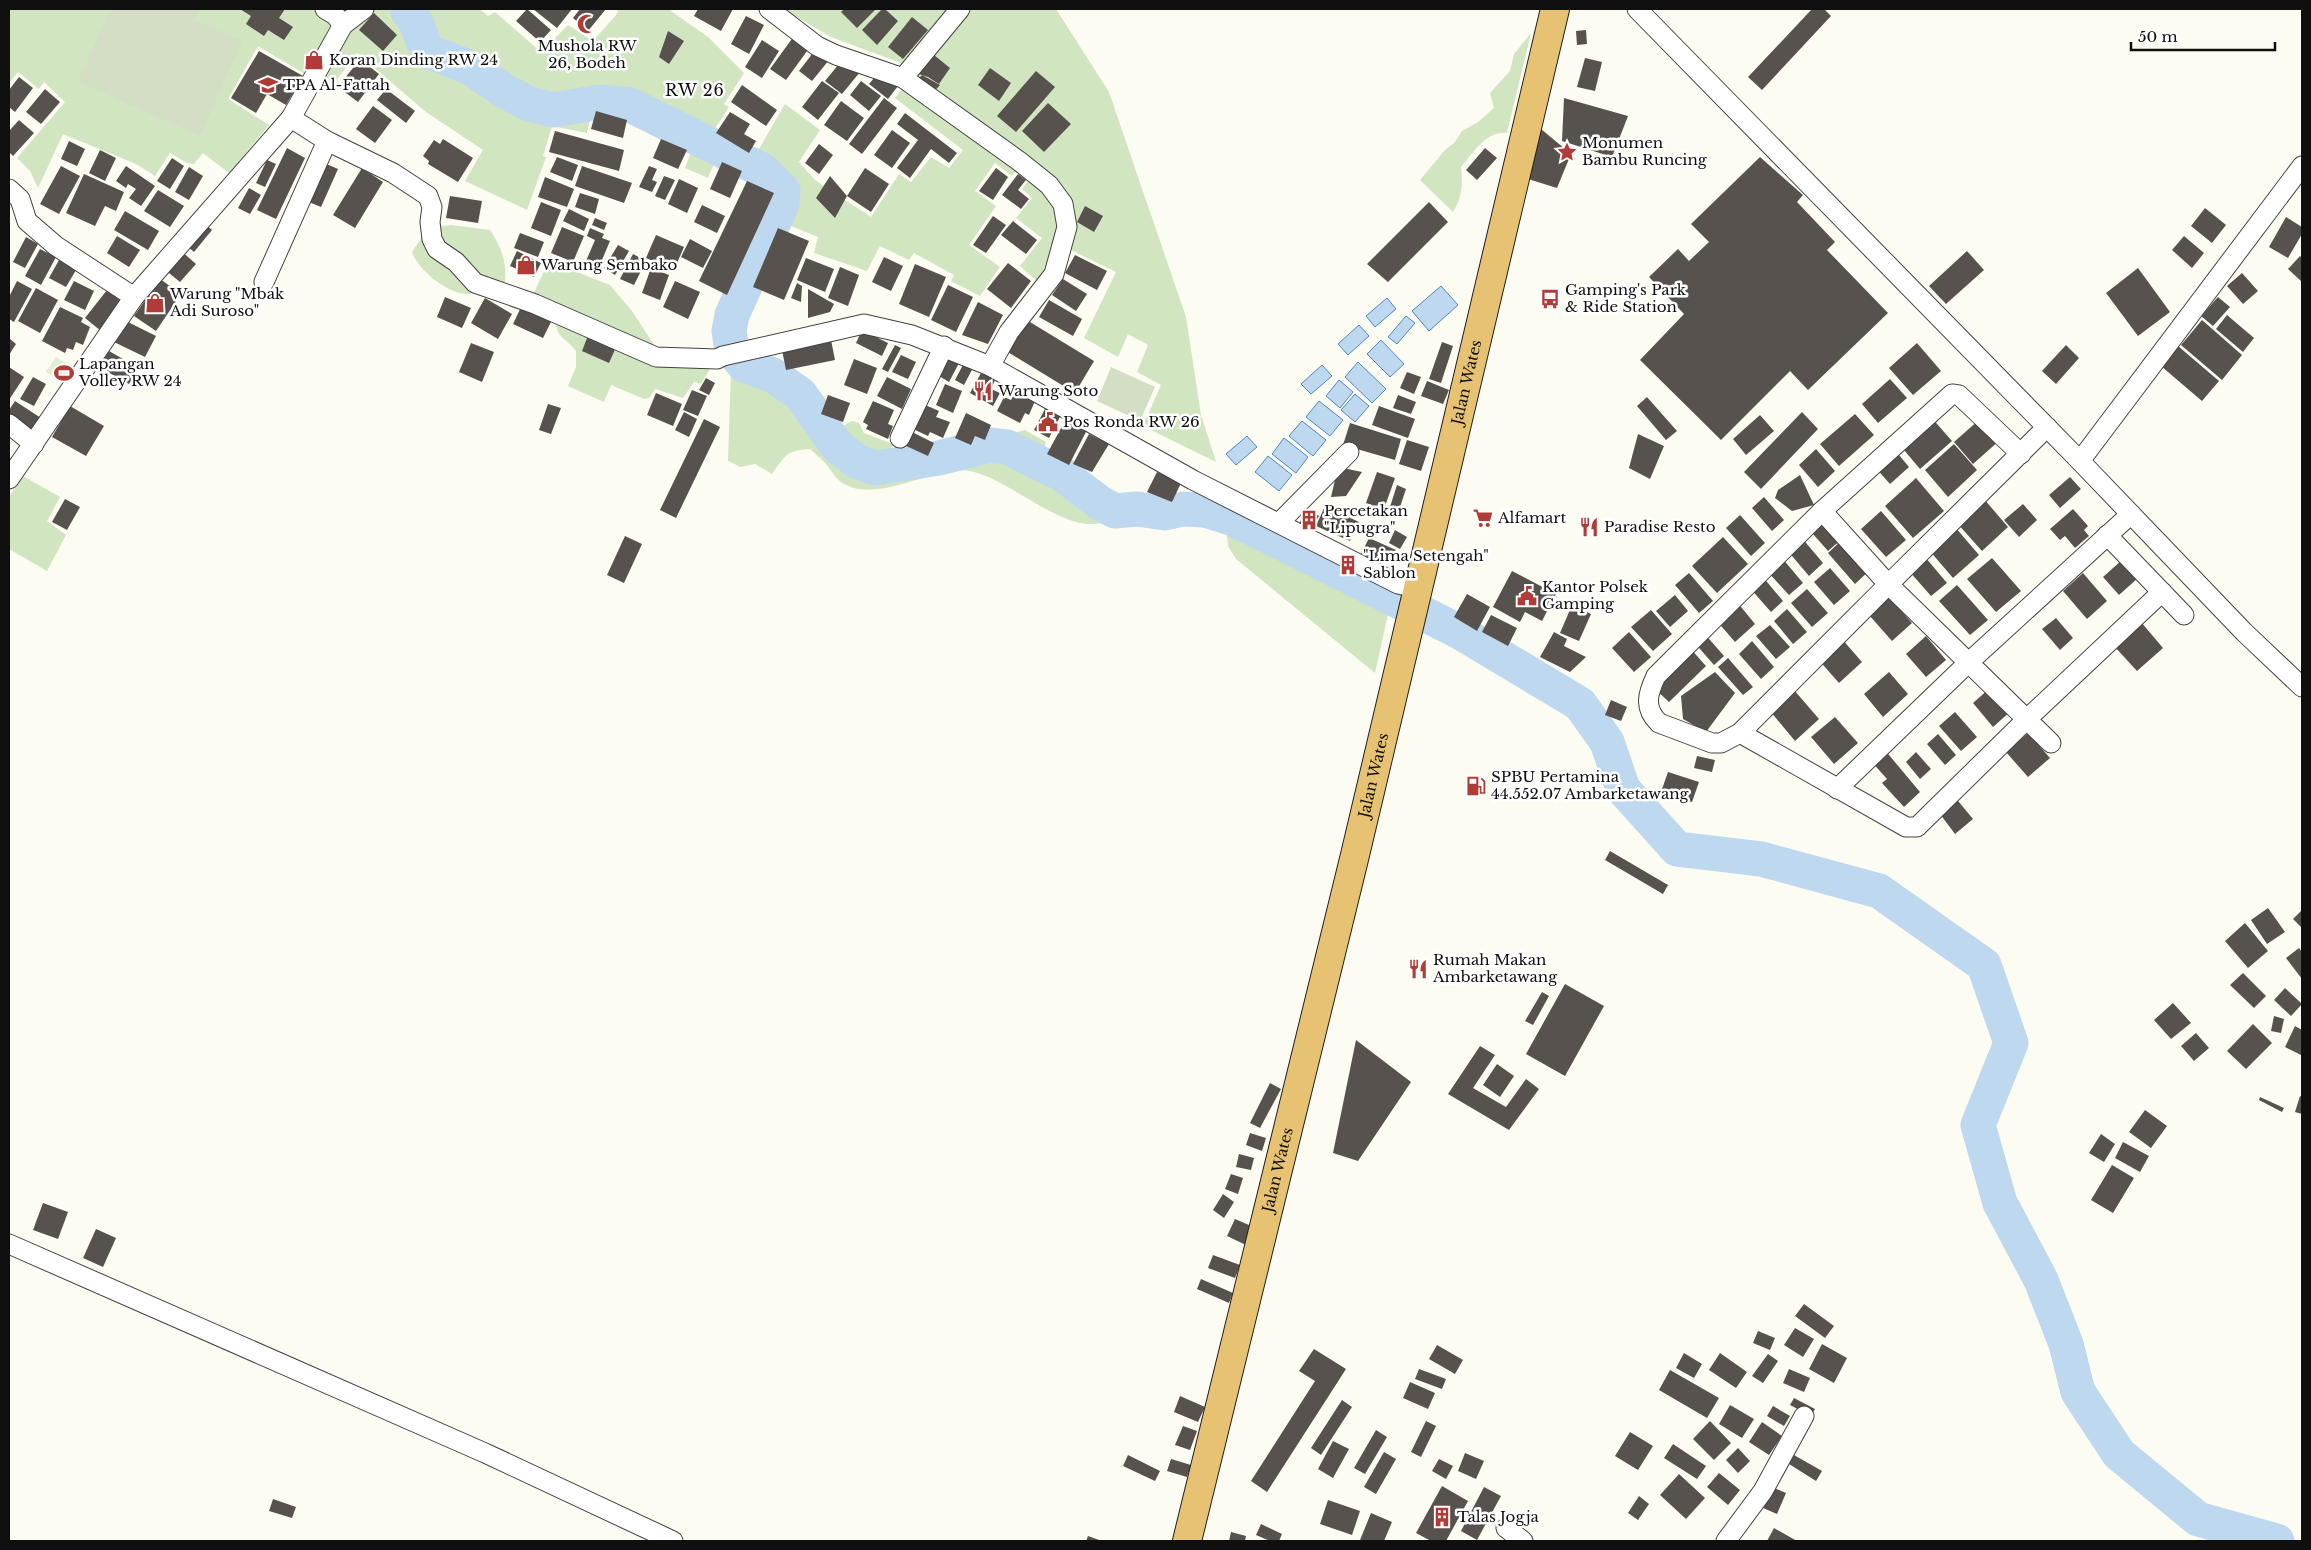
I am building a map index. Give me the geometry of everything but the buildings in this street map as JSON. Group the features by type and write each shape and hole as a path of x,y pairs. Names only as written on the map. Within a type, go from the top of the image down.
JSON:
{"highway":[{"name":"Jalan Wates","path":"1187,1541 1404,646 1555,9"}],"street":[{"path":"325,9 335,15 343,25"},
{"path":"9,479 134,297 291,118 343,25 364,9"},
{"path":"903,78 960,9"},
{"path":"1637,9 2047,427 2244,632 2302,687"},
{"path":"778,12 817,46 836,55 903,78 1020,160 1050,185 1063,204 1067,227 1054,274 1009,332 990,366"},
{"path":"291,118 327,142 393,173 428,196 432,207 430,222 432,239 438,249 456,262 475,283 534,304 656,357 717,359 723,356 864,324 893,329 944,346 990,366 1119,440 1398,584 1415,596"},
{"path":"264,282 327,142"},
{"path":"2080,461 2302,166"},
{"path":"9,189 20,200 27,221 56,246 134,297"},
{"path":"900,438 944,346"},
{"path":"2021,454 1958,395 1952,394 1822,511 1656,676 1649,691 1648,705 1652,716 1659,722 1712,742 1720,743 1740,733 1888,584 2021,454 2047,427"},
{"path":"9,424 34,444"},
{"path":"1279,523 1349,452"},
{"path":"1822,511 1888,584 2052,743"},
{"path":"1837,789 1969,662 2131,514"},
{"path":"2107,535 2184,615"},
{"path":"1740,733 1906,827 1917,827 2027,719 2162,592"},
{"path":"9,1244 485,1453 673,1541"},
{"path":"1726,1541 1762,1491 1804,1416"},
{"path":"1506,1528 1523,1541"}],"green space":[{"path":"9,9 480,9 488,16 495,12 541,52 568,25 593,41 617,14 618,9 672,9 671,11 708,37 744,73 724,104 729,107 711,135 723,142 708,178 685,168 693,147 690,144 662,135 637,116 598,107 592,110 587,133 552,126 543,156 546,157 527,210 465,181 483,150 426,112 357,53 330,89 258,46 228,99 269,125 229,173 203,153 194,164 187,163 170,153 155,176 136,164 63,134 38,188 30,171 17,158 65,102 44,82 39,89 18,72 9,83"},
{"path":"111,9 199,9 194,20 242,41 200,136 78,82"},
{"path":"783,9 1056,9 1109,92 1186,317 1201,415 1216,462 1143,426 1161,385 1137,372 1148,345 1128,334 1118,357 1084,338 1116,272 1071,250 1058,279 1036,314 1030,314 1040,284 1020,266 1042,238 1016,218 1032,198 1022,189 1029,180 1017,169 1012,176 995,163 975,191 996,206 969,245 1000,267 980,296 951,281 954,275 914,253 909,260 880,246 867,271 814,253 818,237 781,222 789,199 789,190 781,176 755,156 785,104 820,130 799,162 815,180 871,217 899,174 911,182 931,157 949,168 963,150 895,98 917,69 831,37"},
{"path":"1531,33 1507,133 1493,135 1487,139 1461,167 1461,191 1453,212 1420,180 1445,150 1455,142 1462,131 1478,122 1494,108 1490,93 1510,71 1514,54"},
{"path":"451,225 490,230 504,259 505,283 503,292 459,293 435,280 420,266 412,252 423,235 435,227"},
{"path":"548,263 557,264 610,285 632,311 654,345 662,351 711,367 701,384 694,382 683,398 655,389 649,398 644,399 611,385 604,402 568,386 576,367 576,351 559,333 556,314 530,301"},
{"name":"Lapangan Volley RW 24","path":"56,357 82,373 72,389 46,372"},
{"path":"1111,367 1155,387 1140,421 1097,401"},
{"path":"731,369 745,376 772,380 785,387 807,414 843,426 852,421 859,423 864,433 893,444 886,463 939,454 1025,430 1046,442 1041,456 1092,484 1109,500 1118,519 1095,524 1066,519 1050,512 989,477 974,472 943,473 872,490 855,488 841,482 810,449 795,451 787,455 772,474 755,464 741,467 728,461"},
{"path":"23,476 60,497 47,521 66,535 47,571 9,549 9,497"},
{"path":"1226,525 1390,605 1375,673 1236,559 1228,546"}],"water":[{"path":"1441,286 1458,305 1429,331 1412,311"},
{"path":"1387,298 1396,309 1375,327 1366,316"},
{"path":"1406,316 1415,323 1397,344 1388,337"},
{"path":"1359,325 1369,336 1348,355 1338,344"},
{"path":"1381,340 1404,364 1390,377 1367,354"},
{"path":"1358,362 1386,389 1372,403 1345,377"},
{"path":"1322,365 1332,376 1311,394 1301,384"},
{"path":"1339,380 1353,392 1340,408 1326,396"},
{"path":"1355,394 1369,406 1355,422 1341,410"},
{"path":"1319,401 1343,420 1330,436 1306,417"},
{"path":"1302,421 1326,440 1313,456 1289,436"},
{"path":"1247,436 1257,447 1236,465 1226,454"},
{"path":"1284,438 1308,457 1296,473 1272,454"},
{"path":"1268,456 1292,475 1279,491 1255,472"}],"waterway":[{"path":"407,9 417,25 427,51 471,68 503,90 529,104 554,110 600,102 630,105 762,170 783,191 782,204 732,315 729,331 732,350 744,365 773,375 800,394 837,446 858,462 875,468 939,458 989,445 1007,447 1062,474 1100,503 1115,511 1137,509 1165,513 1183,509 1205,510 1234,519 1458,631 1580,704 1607,742 1623,789 1677,849 1761,859 1879,891 1984,965 2011,1043 1978,1125 2000,1203 2041,1280 2066,1344 2078,1392 2119,1454 2198,1519 2277,1541"}],"place":[{"name":"Mushola RW 26, Bodeh","path":"587,24"},
{"name":"Koran Dinding RW 24","path":"314,60"},
{"name":"TPA Al-Fattah","path":"268,85"},
{"name":"Monumen Bambu Runcing","path":"1567,152"},
{"name":"Warung Sembako","path":"526,265"},
{"name":"Gamping's Park & Ride Station","path":"1550,299"},
{"name":"Warung \"Mbak Adi Suroso\"","path":"155,303"},
{"name":"Lapangan Volley RW 24","path":"64,373"},
{"name":"Warung Soto","path":"983,391"},
{"name":"Pos Ronda RW 26","path":"1048,422"},
{"name":"Alfamart","path":"1483,518"},
{"name":"Percetakan \"Lipugra\"","path":"1309,520"},
{"name":"Paradise Resto","path":"1589,527"},
{"name":"\"Lima Setengah\" Sablon","path":"1348,565"},
{"name":"Kantor Polsek Gamping","path":"1527,596"},
{"name":"SPBU Pertamina 44.552.07 Ambarketawang","path":"1476,786"},
{"name":"Rumah Makan Ambarketawang","path":"1418,969"},
{"name":"Talas Jogja","path":"1442,1517"}],"district":[{"name":"RW 26","path":"695,90"}]}
